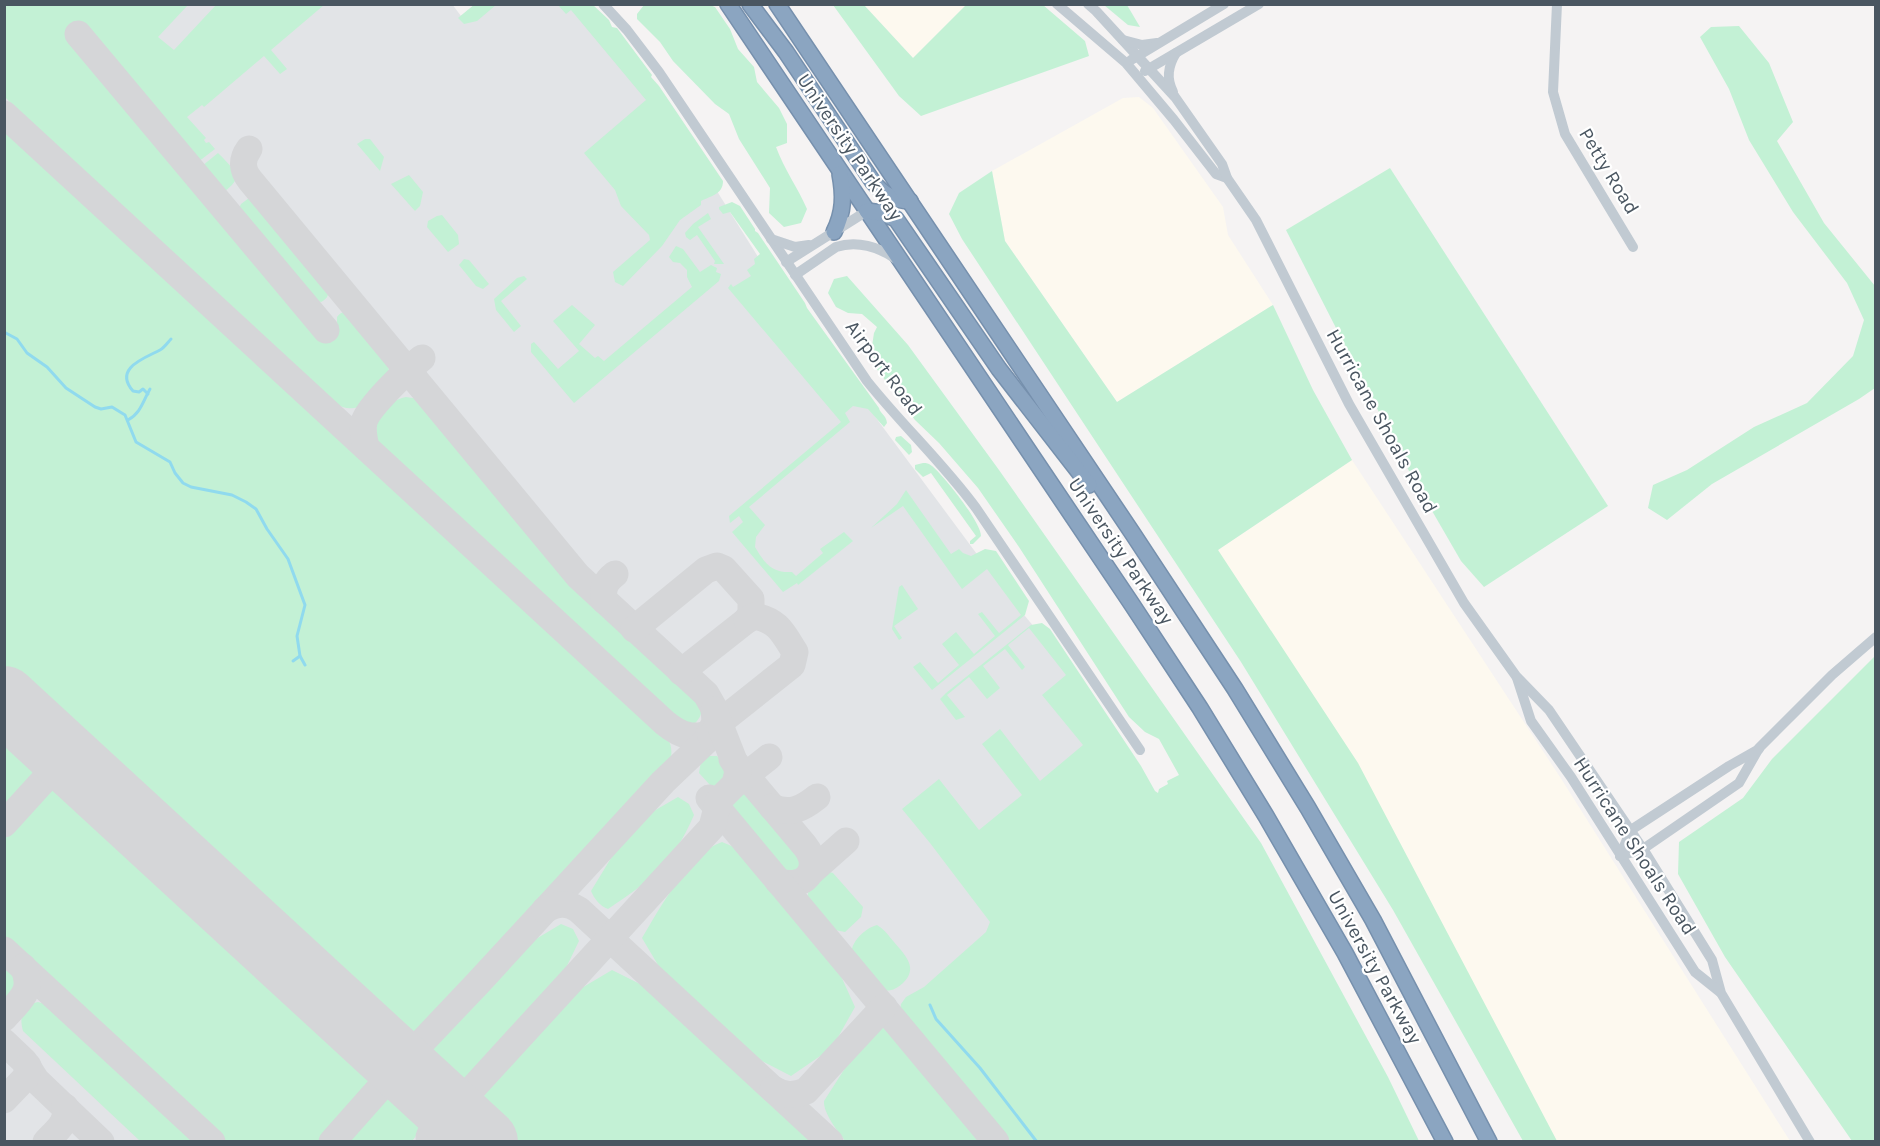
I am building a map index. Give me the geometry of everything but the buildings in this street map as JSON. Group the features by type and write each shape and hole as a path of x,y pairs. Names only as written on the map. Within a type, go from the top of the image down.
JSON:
{"highway":[{"name":"University Parkway","path":"728,4 1138,612 1248,787 1351,964 1445,1142"},
{"path":"750,4 786,52 873,182 883,194 896,200 910,201"},
{"name":"University Parkway","path":"777,4 1235,689 1313,817 1405,979 1489,1142"},
{"path":"834,232 842,213 843,203 839,168"},
{"path":"867,211 882,213 896,219 999,369 1102,501 1133,534"}],"street":[{"name":"Airport Road","path":"603,4 643,50 867,381 976,508 1140,750"},
{"name":"Hurricane Shoals Road","path":"1058,4 1126,63 1216,174 1227,178"},
{"name":"Hurricane Shoals Road","path":"1088,4 1175,97 1222,164 1227,178 1256,220 1349,404 1464,603 1516,676 1549,710 1631,830 1712,960 1721,993 1810,1142"},
{"path":"1126,63 1224,4"},
{"path":"1137,76 1259,4"},
{"name":"Petty Road","path":"1557,4 1553,92 1564,134 1633,247"},
{"path":"1121,39 1142,45 1163,41"},
{"path":"1175,97 1168,81 1170,64 1176,53"},
{"path":"786,261 867,211"},
{"path":"771,239 795,247 812,245"},
{"path":"795,275 843,244 860,244 879,249 903,263"},
{"path":"1620,856 1631,830 1759,748 1832,675 1875,637"},
{"name":"Hurricane Shoals Road","path":"1516,676 1531,721 1570,777 1695,972 1721,993"},
{"path":"1620,856 1643,849 1739,783 1759,748"}],"shaded area":[{"path":"5,4 452,4 461,16 475,5 581,4 660,100 765,268 1005,592 1050,646 1347,1142 5,1142"},
{"path":"864,5 966,5 913,58"},
{"path":"1139,97 1153,108 1223,207 1228,235 1273,305 1117,402 1005,241 992,171 1123,98"},
{"path":"1352,460 1560,777 1790,1141 1557,1141 1218,550"}],"green space":[{"path":"475,4 496,5 477,21 464,24 458,18"},
{"path":"6,5 188,5 158,37 174,50 216,5 324,5 271,50 287,69 280,74 264,56 204,107 202,105 187,117 206,138 204,140 206,143 209,142 215,149 198,162 87,31 69,37 136,118 140,118 150,134 200,192 214,183 202,166 218,153 233,170 236,176 232,185 211,203 320,335 333,325 337,327 337,317 347,312 357,318 380,345 389,360 389,367 385,380 372,397 355,408 349,408 338,405 322,394 40,134 5,97"},
{"path":"558,5 593,5 609,20 612,27 617,28 652,75 651,77 723,181 719,192 701,201 701,205 680,220 662,246 623,286 615,282 613,272 650,240 649,235 621,206 615,190 584,153 646,100 571,10 566,14"},
{"path":"644,5 710,5 715,7 730,29 738,49 754,67 757,82 779,108 787,124 787,143 776,147 807,209 801,223 784,227 769,213 770,188 739,139 729,114 715,104 673,61 660,42 637,19 637,14"},
{"path":"833,5 864,5 913,58 966,5 1043,5 1085,41 1089,56 921,116 899,96"},
{"path":"1104,5 1127,5 1140,27 1128,25"},
{"path":"1739,26 1769,63 1793,122 1777,141 1824,223 1875,286 1875,388 1712,484 1667,520 1648,508 1653,485 1687,470 1754,427 1807,403 1853,356 1864,320 1847,283 1793,212 1749,140 1729,89 1700,37 1711,27"},
{"path":"5,124 659,728 670,743 670,761 425,1026 414,1033 398,1032 5,669"},
{"path":"370,139 384,157 380,171 357,144"},
{"path":"1390,168 1608,506 1484,587 1461,561 1409,471 1286,230"},
{"path":"992,171 1005,241 1117,402 1273,305 1313,390 1352,460 1218,550 1358,763 1557,1141 1523,1141 1393,910 1241,662 962,239 949,214 959,193"},
{"path":"409,175 423,192 420,206 415,211 391,184"},
{"path":"249,198 260,202 324,277 328,294 324,300 321,302 313,299 238,210 241,204"},
{"path":"732,202 740,206 887,423 884,427 868,409 853,406 845,413 850,422 749,507 765,525 756,537 755,547 766,563 779,571 792,572 796,576 823,553 820,549 844,532 853,541 798,585 797,583 783,592 732,532 743,522 739,516 730,523 729,516 841,422 728,288 731,284 733,287 751,276 747,270 755,264 754,259 760,254 730,212 723,214 719,209"},
{"path":"708,213 711,219 698,227 724,264 714,264 715,261 697,235 690,240 686,237 685,233 693,224"},
{"path":"442,215 458,235 459,244 448,252 427,227 428,221"},
{"path":"676,246 683,249 700,272 711,265 717,268 716,272 721,274 719,281 574,403 531,352 531,344 534,342 558,369 579,351 553,321 572,305 595,325 579,344 595,358 598,356 604,361 692,287 687,277 687,270 669,257"},
{"path":"464,259 469,260 489,284 483,289 476,286 459,265"},
{"path":"524,276 527,279 501,301 521,326 514,332 496,310 494,299 517,278"},
{"path":"847,276 908,345 999,470 1261,843 1388,1077 1419,1141 1007,1141 900,1012 901,1004 906,997 924,987 986,932 990,922 902,809 939,779 979,830 1022,795 982,744 1000,729 1040,781 1083,745 1042,695 1066,675 1029,628 1008,645 1025,667 1022,670 1005,649 983,666 1000,688 987,699 969,677 947,695 965,717 956,720 940,699 946,693 1031,625 1042,623 1050,629 1141,766 1155,791 1158,793 1159,789 1168,784 1167,781 1179,775 1159,739 1145,732 1129,717 978,488 939,443 915,420 876,368 872,346 877,327 862,314 848,313 836,307 828,293 834,279"},
{"path":"406,397 425,400 584,593 698,699 701,713 693,725 682,724 666,712 379,444 376,429 381,414 391,403"},
{"path":"901,436 911,445 912,452 909,455 895,440 896,437"},
{"path":"928,463 945,479 975,521 981,536 973,544 970,544 970,541 976,536 931,473 923,477 915,469 915,465"},
{"path":"906,490 951,554 959,549 971,556 985,549 996,551 1029,601 1025,615 932,690 913,667 920,662 938,683 959,665 942,644 956,632 974,654 995,636 978,614 982,612 999,633 1021,615 987,569 962,589 903,506 871,528 897,504"},
{"path":"902,585 918,609 894,626 902,638 899,640 892,629 899,587"},
{"path":"1875,656 1876,1141 1852,1141 1725,957 1678,874 1679,842 1743,798 1772,759"},
{"path":"4,731 37,761 39,768 38,773 5,809"},
{"path":"709,756 717,756 728,768 721,784 710,785 699,773 701,761"},
{"path":"53,786 64,787 367,1066 369,1078 365,1092 320,1141 226,1141 5,937 5,838"},
{"path":"739,793 749,794 804,860 799,873 790,876 783,872 735,814 731,806 732,799"},
{"path":"678,797 689,804 694,815 669,859 637,889 608,909 603,906 591,891 616,850 647,815"},
{"path":"722,842 741,850 835,963 855,1007 829,1050 791,1076 758,1059 720,1027 661,970 642,938 687,869 698,857"},
{"path":"829,872 833,873 863,907 861,917 845,932 830,929 809,903 810,889"},
{"path":"561,924 573,929 579,941 564,972 472,1076 459,1080 450,1078 432,1063 433,1045 491,981 531,942"},
{"path":"877,925 882,928 909,962 908,977 891,990 881,990 852,956 855,941 868,929"},
{"path":"4,963 13,972 17,984 12,995 5,999"},
{"path":"612,970 646,987 693,1027 816,1141 517,1141 486,1111 484,1095 487,1086 580,989"},
{"path":"38,1002 52,1006 198,1141 140,1141 23,1031 21,1021 23,1012 28,1006"},
{"path":"883,1021 984,1141 846,1142 828,1117 824,1101 849,1062"},
{"path":"392,1098 407,1104 417,1114 419,1127 412,1141 344,1141 381,1101"}],"waterway":[{"path":"4,332 17,339 27,353 47,367 66,388 95,407 101,409 112,407 125,415 136,442 170,462 183,483 191,487 232,495 256,509 288,559 305,605 297,636 300,656 305,665"},
{"path":"148,394 143,389 139,392 133,391 128,383 129,370 140,360 161,349 171,339"},
{"path":"128,420 139,410 150,389"},
{"path":"293,661 300,656"},
{"path":"930,1005 936,1019 980,1068 1037,1142"}],"taxiway":[{"path":"78,34 326,330"},
{"path":"4,114 665,723 689,736 701,736 715,731"},
{"path":"249,149 244,165 250,180 578,576 706,694 714,708 715,722 706,741 663,782 422,1042 410,1048 398,1049 374,1041"},
{"path":"366,447 363,428 367,415 390,388 422,358"},
{"path":"634,629 706,570 717,566 724,569 751,599 751,613 747,620 681,672"},
{"path":"605,601 605,586 615,574"},
{"path":"711,736 724,719 792,665 795,652 779,628 762,618 754,616 747,620"},
{"path":"480,1138 467,1108 473,1088 712,827 719,800 735,784 738,771 714,710"},
{"path":"39,732 46,744 49,756 49,767 44,780"},
{"path":"735,784 769,757"},
{"path":"732,759 810,855 812,863 808,876 796,883 778,881"},
{"path":"4,824 44,780 61,773 79,775 91,780"},
{"path":"772,807 796,810 817,797"},
{"path":"709,798 996,1142"},
{"path":"811,872 846,841"},
{"path":"545,910 562,904 579,910 830,1142"},
{"path":"4,950 212,1142"},
{"path":"4,1018 24,995 27,983 23,967"},
{"path":"773,1089 789,1094 806,1091 884,1007"},
{"path":"4,1042 24,1061 36,1080 101,1142"},
{"path":"4,1100 26,1077 28,1066"},
{"path":"332,1142 379,1089 398,1081 427,1090 435,1113 429,1137"},
{"path":"46,1142 63,1122 65,1107"}],"runway":[{"path":"4,700 484,1142"}]}
